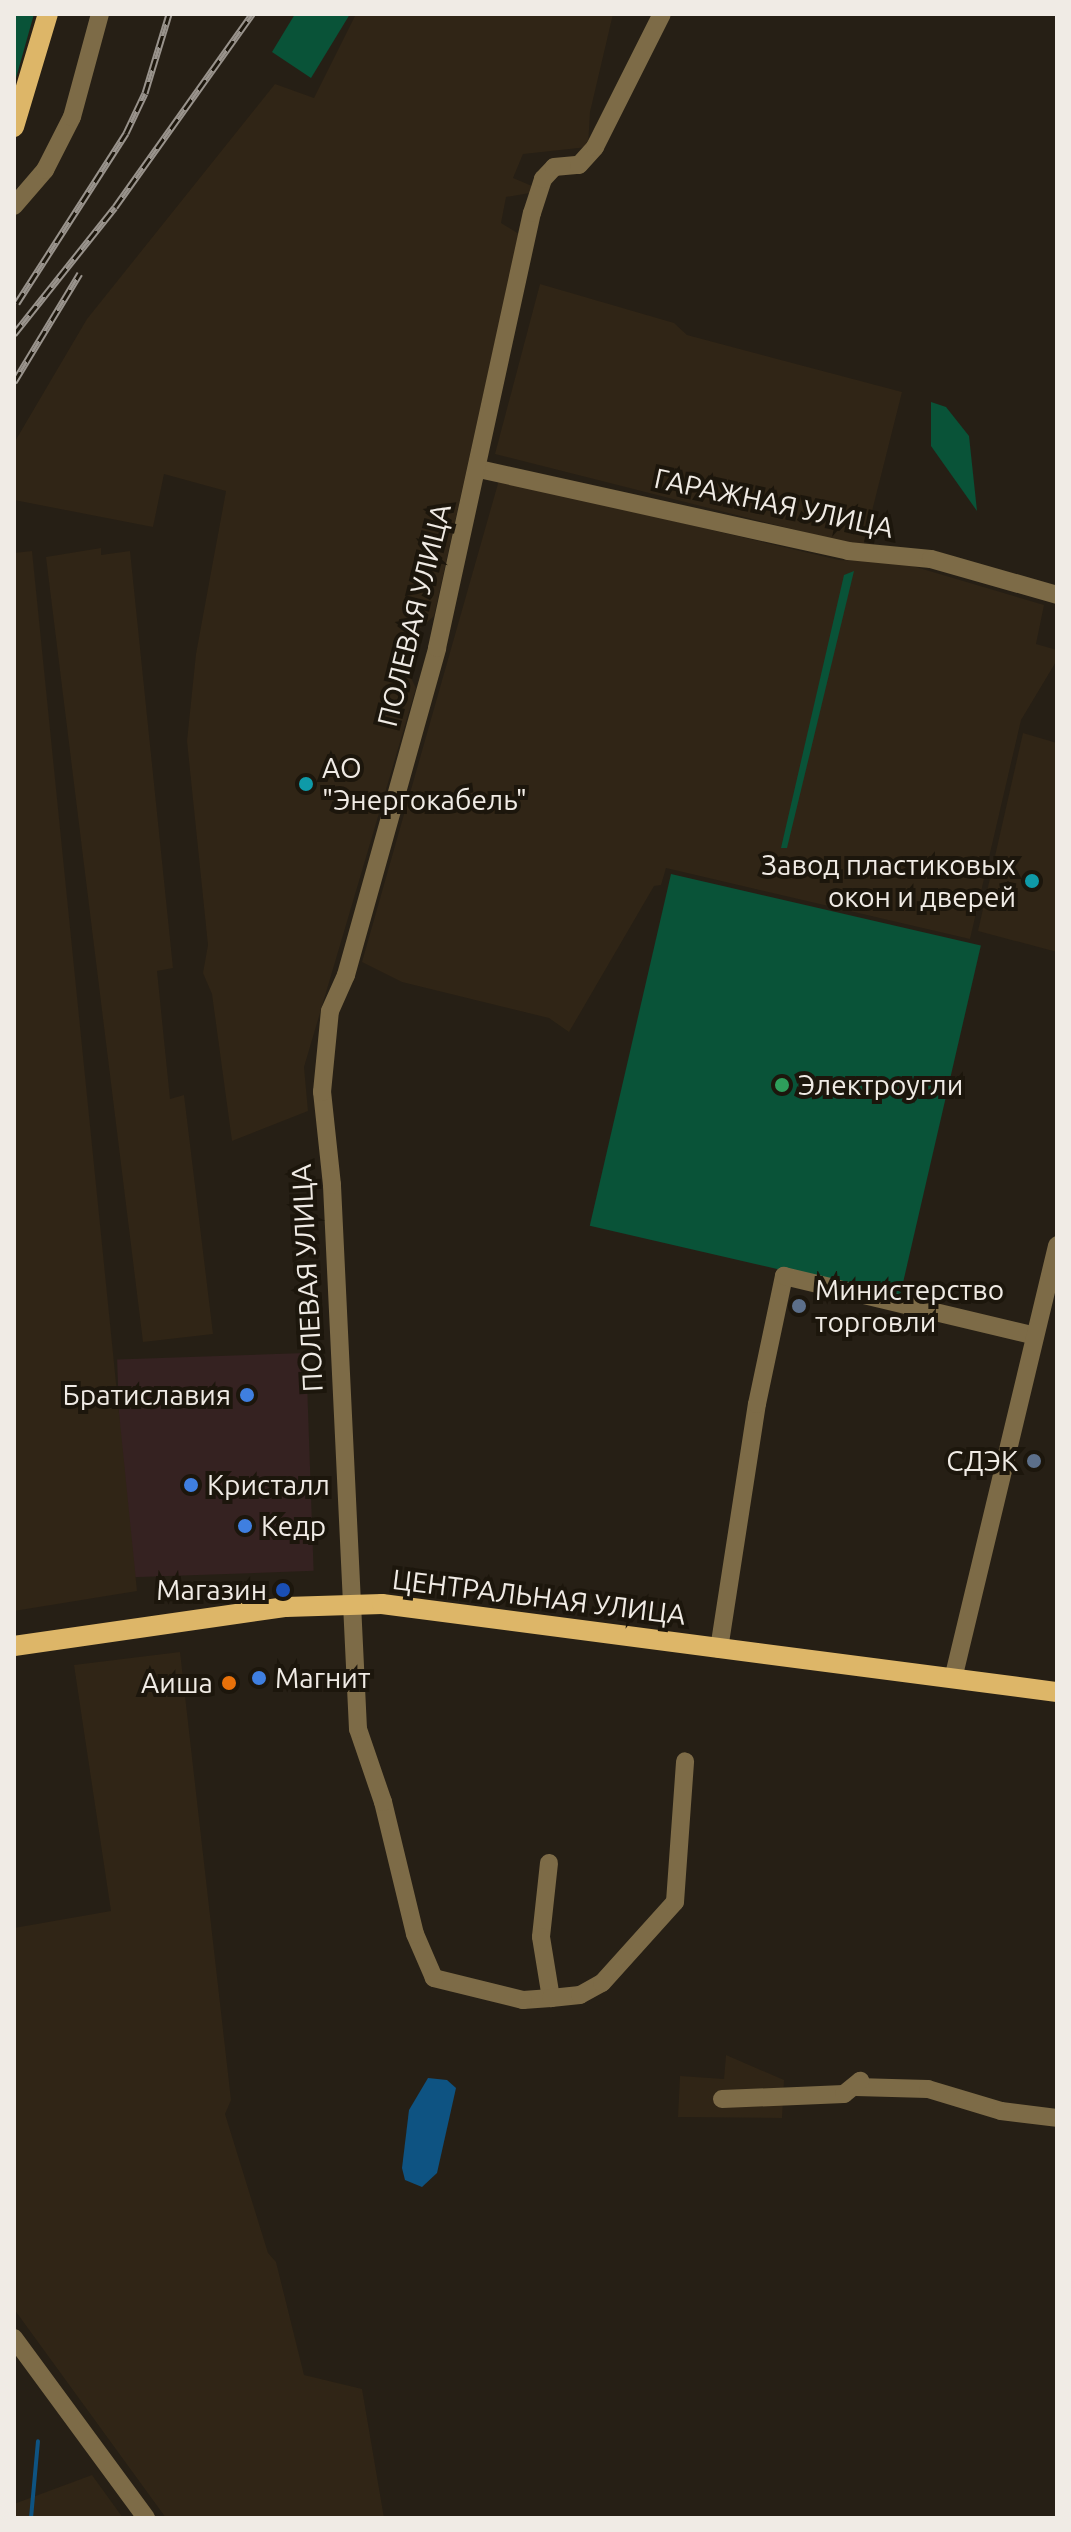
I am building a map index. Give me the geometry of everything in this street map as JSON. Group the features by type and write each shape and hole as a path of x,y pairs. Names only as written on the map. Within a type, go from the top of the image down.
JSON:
{"main road":[{"path":"14,127 48,14"},
{"name":"ЦЕНТРАЛЬНАЯ УЛИЦА","path":"14,1646 286,1607 355,1603 475,1612 719,1649 1057,1692"}],"street":[{"path":"14,206 45,170 72,117 100,14"},
{"name":"ПОЛЕВАЯ УЛИЦА","path":"662,14 611,107 595,147 579,165 554,167 543,179 532,213 479,469 433,663 326,1032 322,1092 332,1185 355,1603 358,1729 387,1816 421,1954 434,1978 523,2000 580,1995 602,1983 675,1902 685,1761"},
{"name":"ГАРАЖНАЯ УЛИЦА","path":"479,469 848,551 931,559 1057,595"},
{"path":"953,1679 1035,1336 1051,1290 1057,1245"},
{"path":"719,1649 754,1419 784,1276 1035,1336"},
{"path":"549,1863 541,1937 551,1998"},
{"path":"722,2099 844,2094 860,2081 856,2087 928,2089 1001,2111 1057,2118"},
{"path":"14,2338 146,2518"}],"shaded area":[{"path":"356,14 613,14 590,112 588,147 523,154 513,178 532,186 530,193 506,197 501,223 519,234 434,616 406,641 402,660 416,688 304,1067 308,1111 232,1141 212,994 203,973 208,945 187,741 196,654 226,491 164,474 153,527 14,500 14,443 87,319 275,84 314,98"},
{"path":"540,284 674,323 687,335 902,392 863,547 495,454"},
{"path":"499,480 839,560 899,562 1044,605 1036,644 1057,650 1057,660 1021,720 970,939 666,868 661,885 654,886 569,1032 549,1018 402,982 362,962"},
{"path":"101,548 101,555 130,551 173,968 157,971 170,1099 184,1095 213,1334 143,1342 46,557"},
{"path":"32,551 137,1591 14,1611 14,553"},
{"path":"1023,733 1057,743 1057,952 978,931"},
{"path":"306,1353 314,1571 125,1577 117,1360"},
{"path":"180,1652 231,2100 225,2114 268,2253 276,2262 304,2375 362,2389 384,2518 166,2518 14,2309 14,1928 111,1911 74,1665"},
{"path":"726,2055 784,2080 782,2118 678,2117 680,2076 724,2079"},
{"path":"92,2475 123,2518 14,2518 14,2504"}],"green space":[{"path":"14,14 34,14 14,85"},
{"path":"295,14 350,14 311,78 272,52"},
{"path":"931,402 946,407 969,436 977,511 931,446"},
{"path":"854,571 787,848 781,848 844,575"},
{"name":"Электроугли","path":"671,874 981,946 900,1297 590,1226"}],"water":[{"path":"428,2078 447,2080 456,2088 437,2173 422,2187 405,2180 402,2168 409,2110"}],"waterway":[{"path":"31,2518 38,2441"}],"railway":[{"path":"17,303 126,133 145,93 169,14"},
{"path":"14,334 115,207 252,14"},
{"path":"14,382 80,273"}],"place":[{"name":"АО \"Энергокабель\"","path":"306,784"},
{"name":"Завод пластиковых окон и дверей","path":"1032,881"},
{"name":"Электроугли","path":"782,1085"},
{"name":"Министерство торговли","path":"799,1306"},
{"name":"Братиславия","path":"247,1395"},
{"name":"СДЭК","path":"1034,1461"},
{"name":"Кристалл","path":"191,1485"},
{"name":"Кедр","path":"245,1526"},
{"name":"Магазин","path":"283,1590"},
{"name":"Магнит","path":"259,1678"},
{"name":"Аиша","path":"229,1683"}]}
